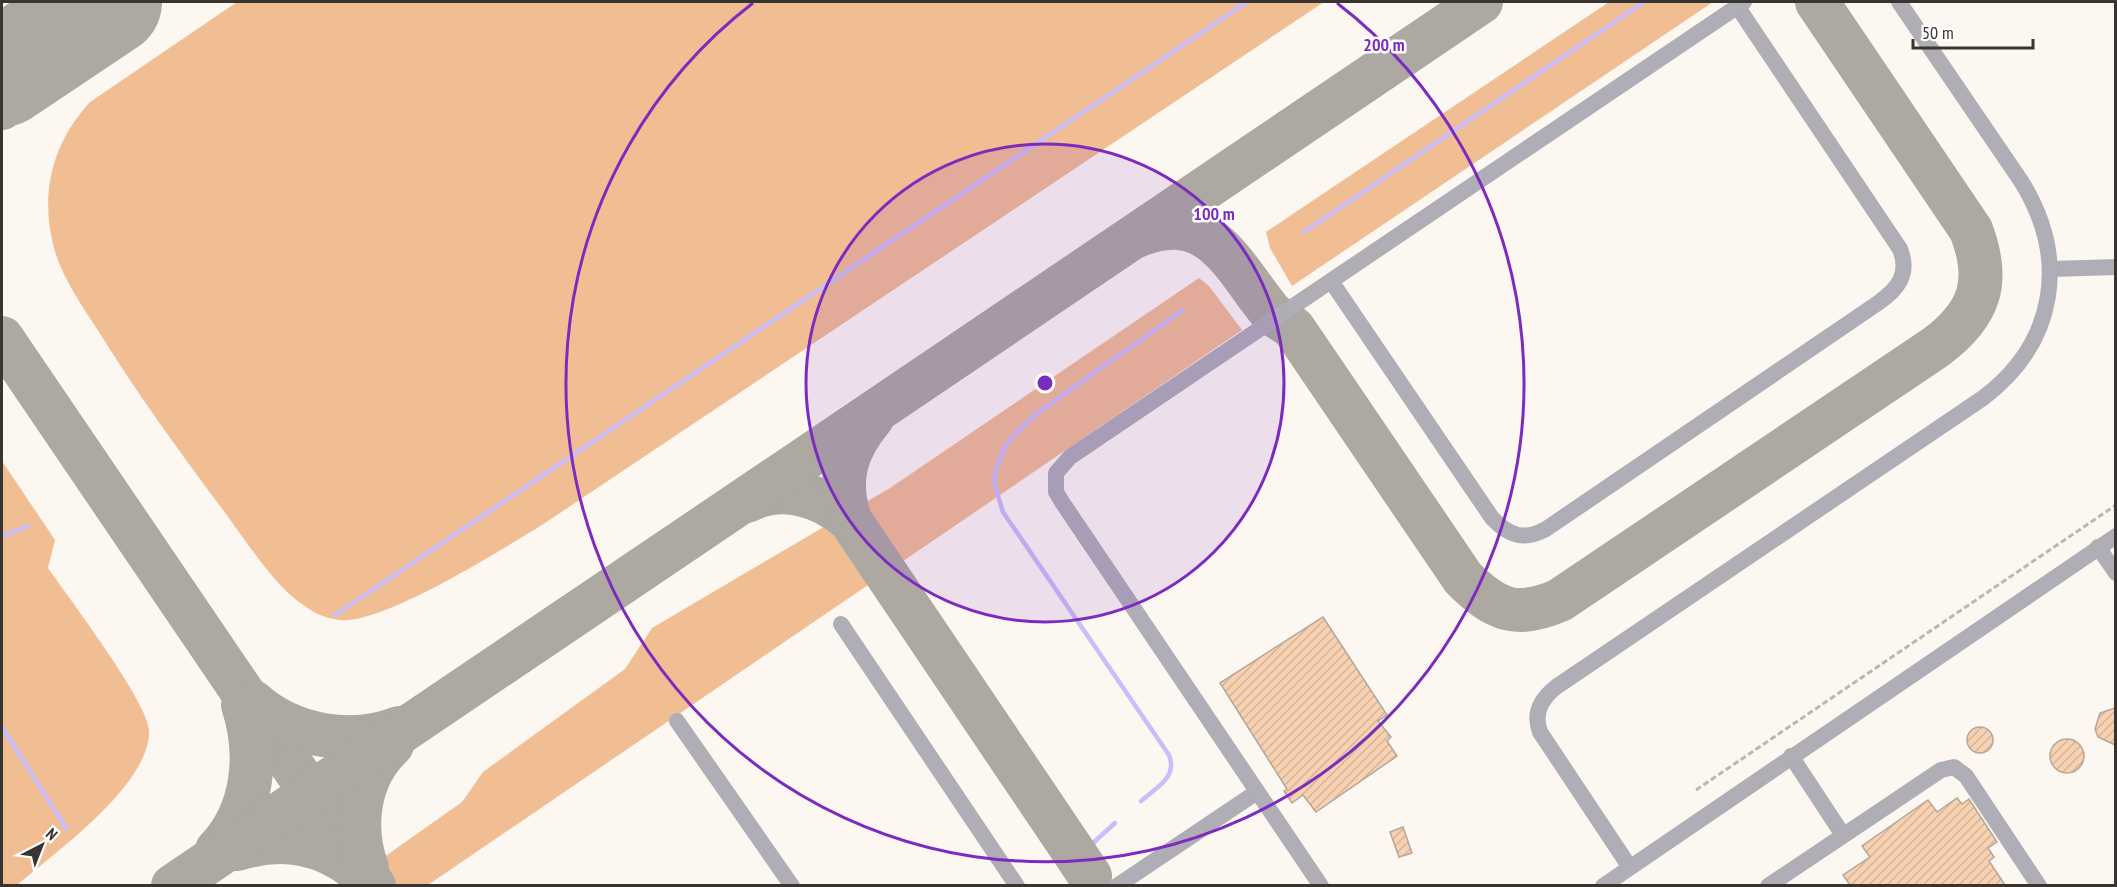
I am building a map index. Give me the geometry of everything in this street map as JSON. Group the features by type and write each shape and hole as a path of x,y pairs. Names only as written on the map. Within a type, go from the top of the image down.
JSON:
{"lane":[{"path":"1629,866 1540,732 1538,712 1544,698 1556,687 1996,388 2019,364 2034,340 2048,298 2052,269 2047,237 2030,195 1899,2"},
{"path":"1321,885 1062,502 1054,482 1061,465 1070,457 1741,4 1900,249 1904,273 1899,285 1888,296 1539,532 1525,537 1510,533 1492,518 1331,281"},
{"path":"2052,269 2115,267"},
{"path":"1603,885 2115,536"},
{"path":"2098,548 2115,573"},
{"path":"841,624 1017,885"},
{"path":"676,721 792,885"},
{"path":"1791,756 1843,835"},
{"path":"1768,885 1941,770 1954,767 1966,776 2039,885"},
{"path":"1117,885 1257,792"}],"path":[{"path":"1696,790 2115,505"}],"shaded area":[{"path":"237,2 1324,2 542,525 411,599 357,619 338,620 315,612 294,598 257,557 159,422 114,355 71,288 55,253 52,240 48,202 53,166 67,133 78,117 90,102"},
{"path":"1609,2 1713,2 1292,286 1270,248 1266,232"},
{"path":"1199,278 1209,286 1242,330 428,885 343,886 462,802 483,772 625,669 652,628 890,488"},
{"path":"2,461 55,540 48,568 122,674 136,697 149,730 145,751 135,773 118,795 76,836 16,886 2,885"}],"building":[{"path":"1323,617 1387,715 1378,721 1391,737 1387,741 1397,756 1316,812 1303,795 1292,803 1284,791 1287,789 1220,683"},
{"path":"2115,708 2115,745 2098,737 2095,729 2100,713"},
{"path":"1980,727 1989,731 1993,740 1989,749 1980,753 1971,749 1967,740 1971,731"},
{"path":"2067,739 2079,744 2084,756 2079,768 2067,773 2055,768 2050,756 2055,744"},
{"path":"1957,798 1962,804 1969,799 1997,842 1988,848 1994,857 1989,861 2005,885 1850,885 1843,875 1870,857 1862,846 1928,800 1937,812"},
{"path":"1403,827 1412,853 1399,857 1390,832"}],"waterway":[{"path":"335,615 1247,2"},
{"path":"1304,232 1644,2"},
{"path":"1141,801 1168,776 1171,770 1169,755 1003,512 995,486 995,471 1006,445 1036,414 1183,310"},
{"path":"2,536 28,526"},
{"path":"2,727 66,828"},
{"path":"1093,843 1115,823"}],"taxiway":[{"path":"173,886 1481,2"},
{"path":"1134,237 1160,229 1181,228 1200,234 1215,244 1229,258 1272,313 1294,329 1463,578 1486,598 1508,608 1519,610 1545,606 1560,600 1936,347 1963,322 1978,296 1980,266 1971,230 1817,2"},
{"path":"2,108 9,94 27,70 48,48 84,18"},
{"path":"2,338 374,886"},
{"path":"850,520 844,492 846,466 855,442 872,418"},
{"path":"747,501 774,493 801,494 827,504 850,520 1090,876"},
{"path":"253,702 268,714 285,723 322,735 361,737 399,728"},
{"path":"217,850 239,818 250,781 251,743 243,705"},
{"path":"367,868 360,836 361,803 372,772 392,745"},
{"path":"237,849 271,842 302,844 332,854 361,873"}],"runway":[{"path":"2,73 108,2"}]}
